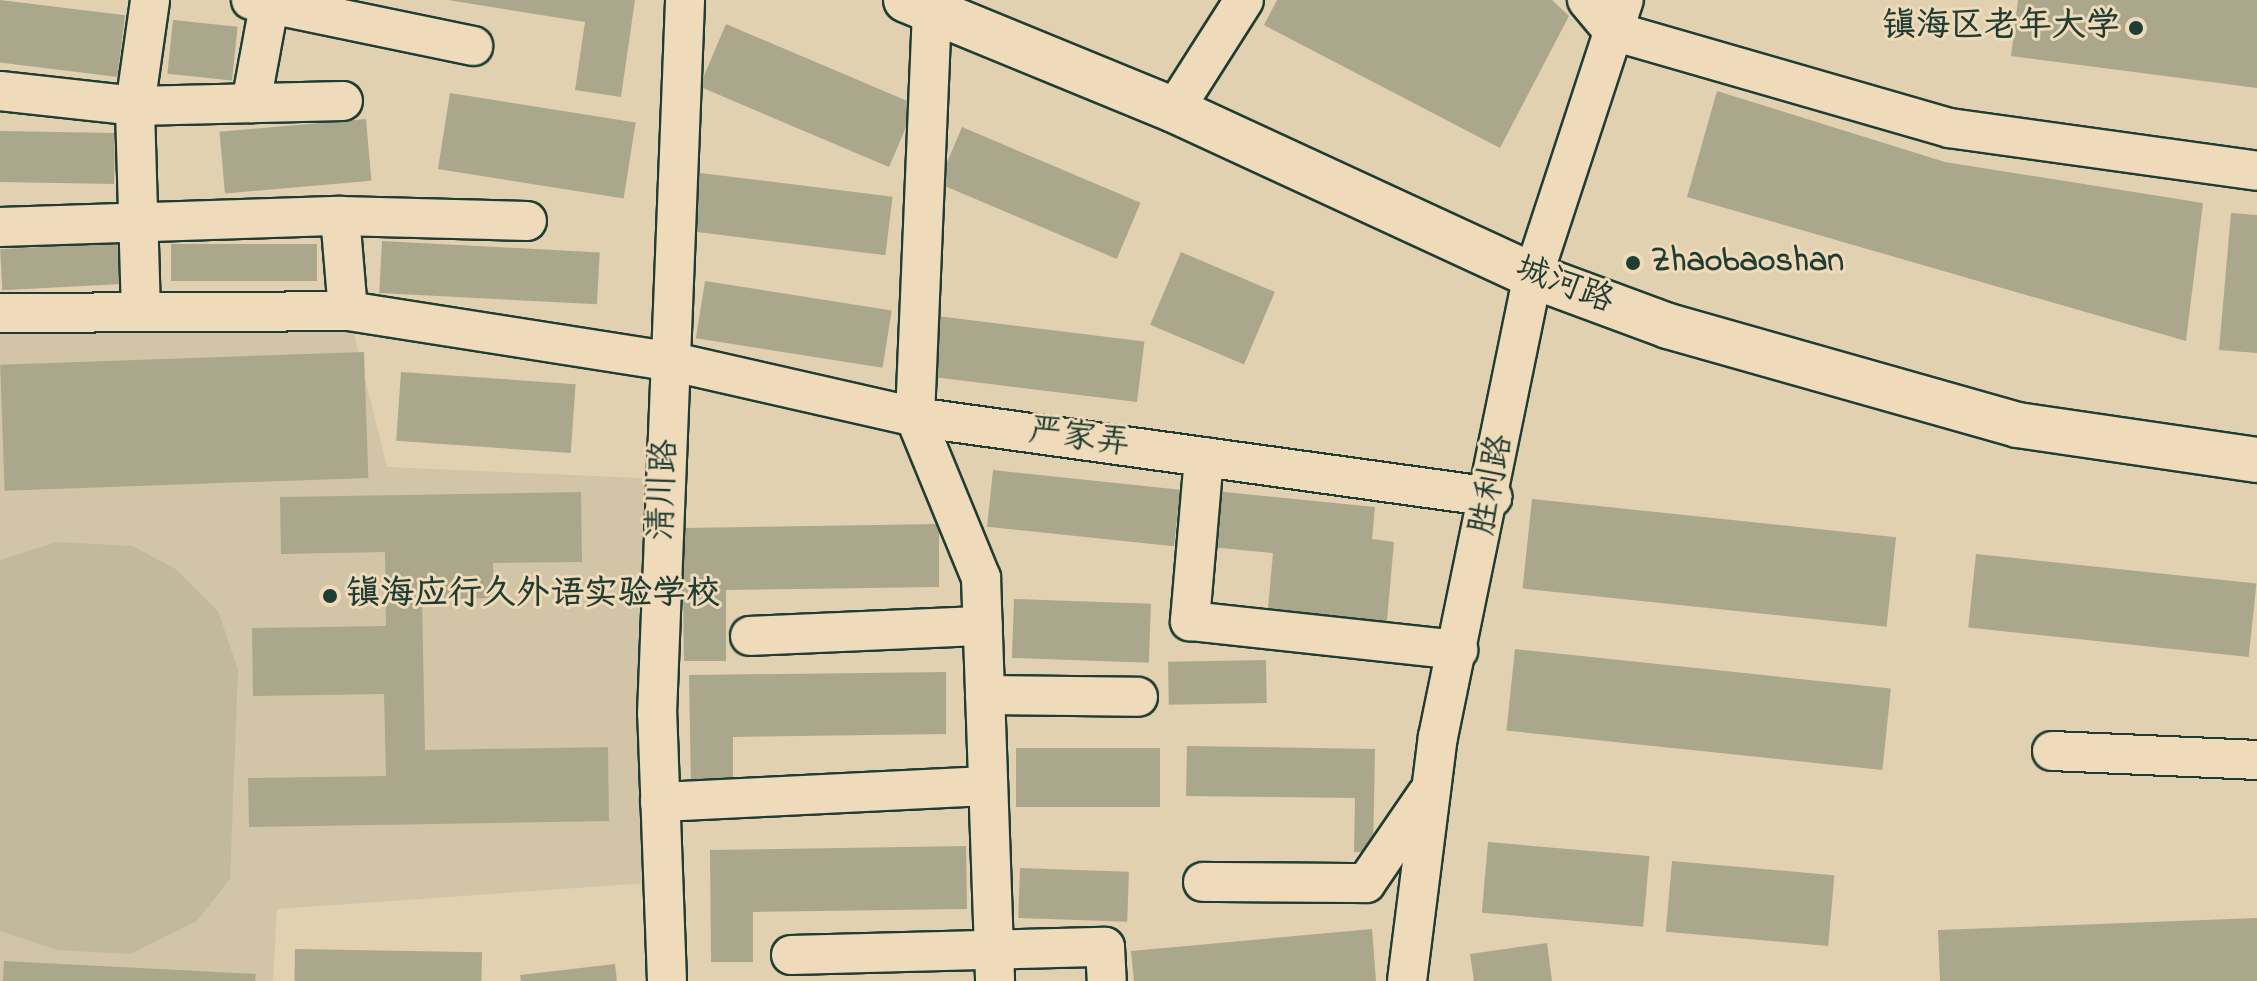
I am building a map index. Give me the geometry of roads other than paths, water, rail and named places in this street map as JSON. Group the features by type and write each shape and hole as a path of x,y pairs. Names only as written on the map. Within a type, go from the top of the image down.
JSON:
{"main road":[{"name":"城河路","path":"919,6 1174,110 1533,276 1668,326 2017,425 2257,460"}],"street":[{"path":"141,312 135,106 150,0"},
{"name":"清川路","path":"667,981 660,802 669,361 685,0"},
{"path":"1174,110 1244,0"},
{"path":"1587,0 1618,15 1949,128 2257,171"},
{"path":"251,103 263,1 473,46"},
{"path":"919,6 915,417 981,578 995,966"},
{"name":"胜利路","path":"1407,981 1431,789 1492,497 1533,276 1618,15"},
{"path":"0,91 135,106 343,101"},
{"path":"340,216 348,311"},
{"path":"0,227 340,216 527,221"},
{"name":"严家弄","path":"0,313 348,311 669,361 915,417 1492,497"},
{"path":"1204,457 1190,621 1458,650"},
{"path":"750,636 983,626"},
{"path":"985,695 1138,697"},
{"path":"2052,751 2257,760"},
{"path":"660,802 988,786"},
{"path":"1203,882 1366,883 1431,789"},
{"path":"791,955 995,966 1105,947 1107,981"}],"place":[{"name":"镇海区老年大学","path":"2136,28"},
{"name":"Zhaobaoshan","path":"1633,263"},
{"name":"镇海应行久外语实验学校","path":"330,596"}]}
